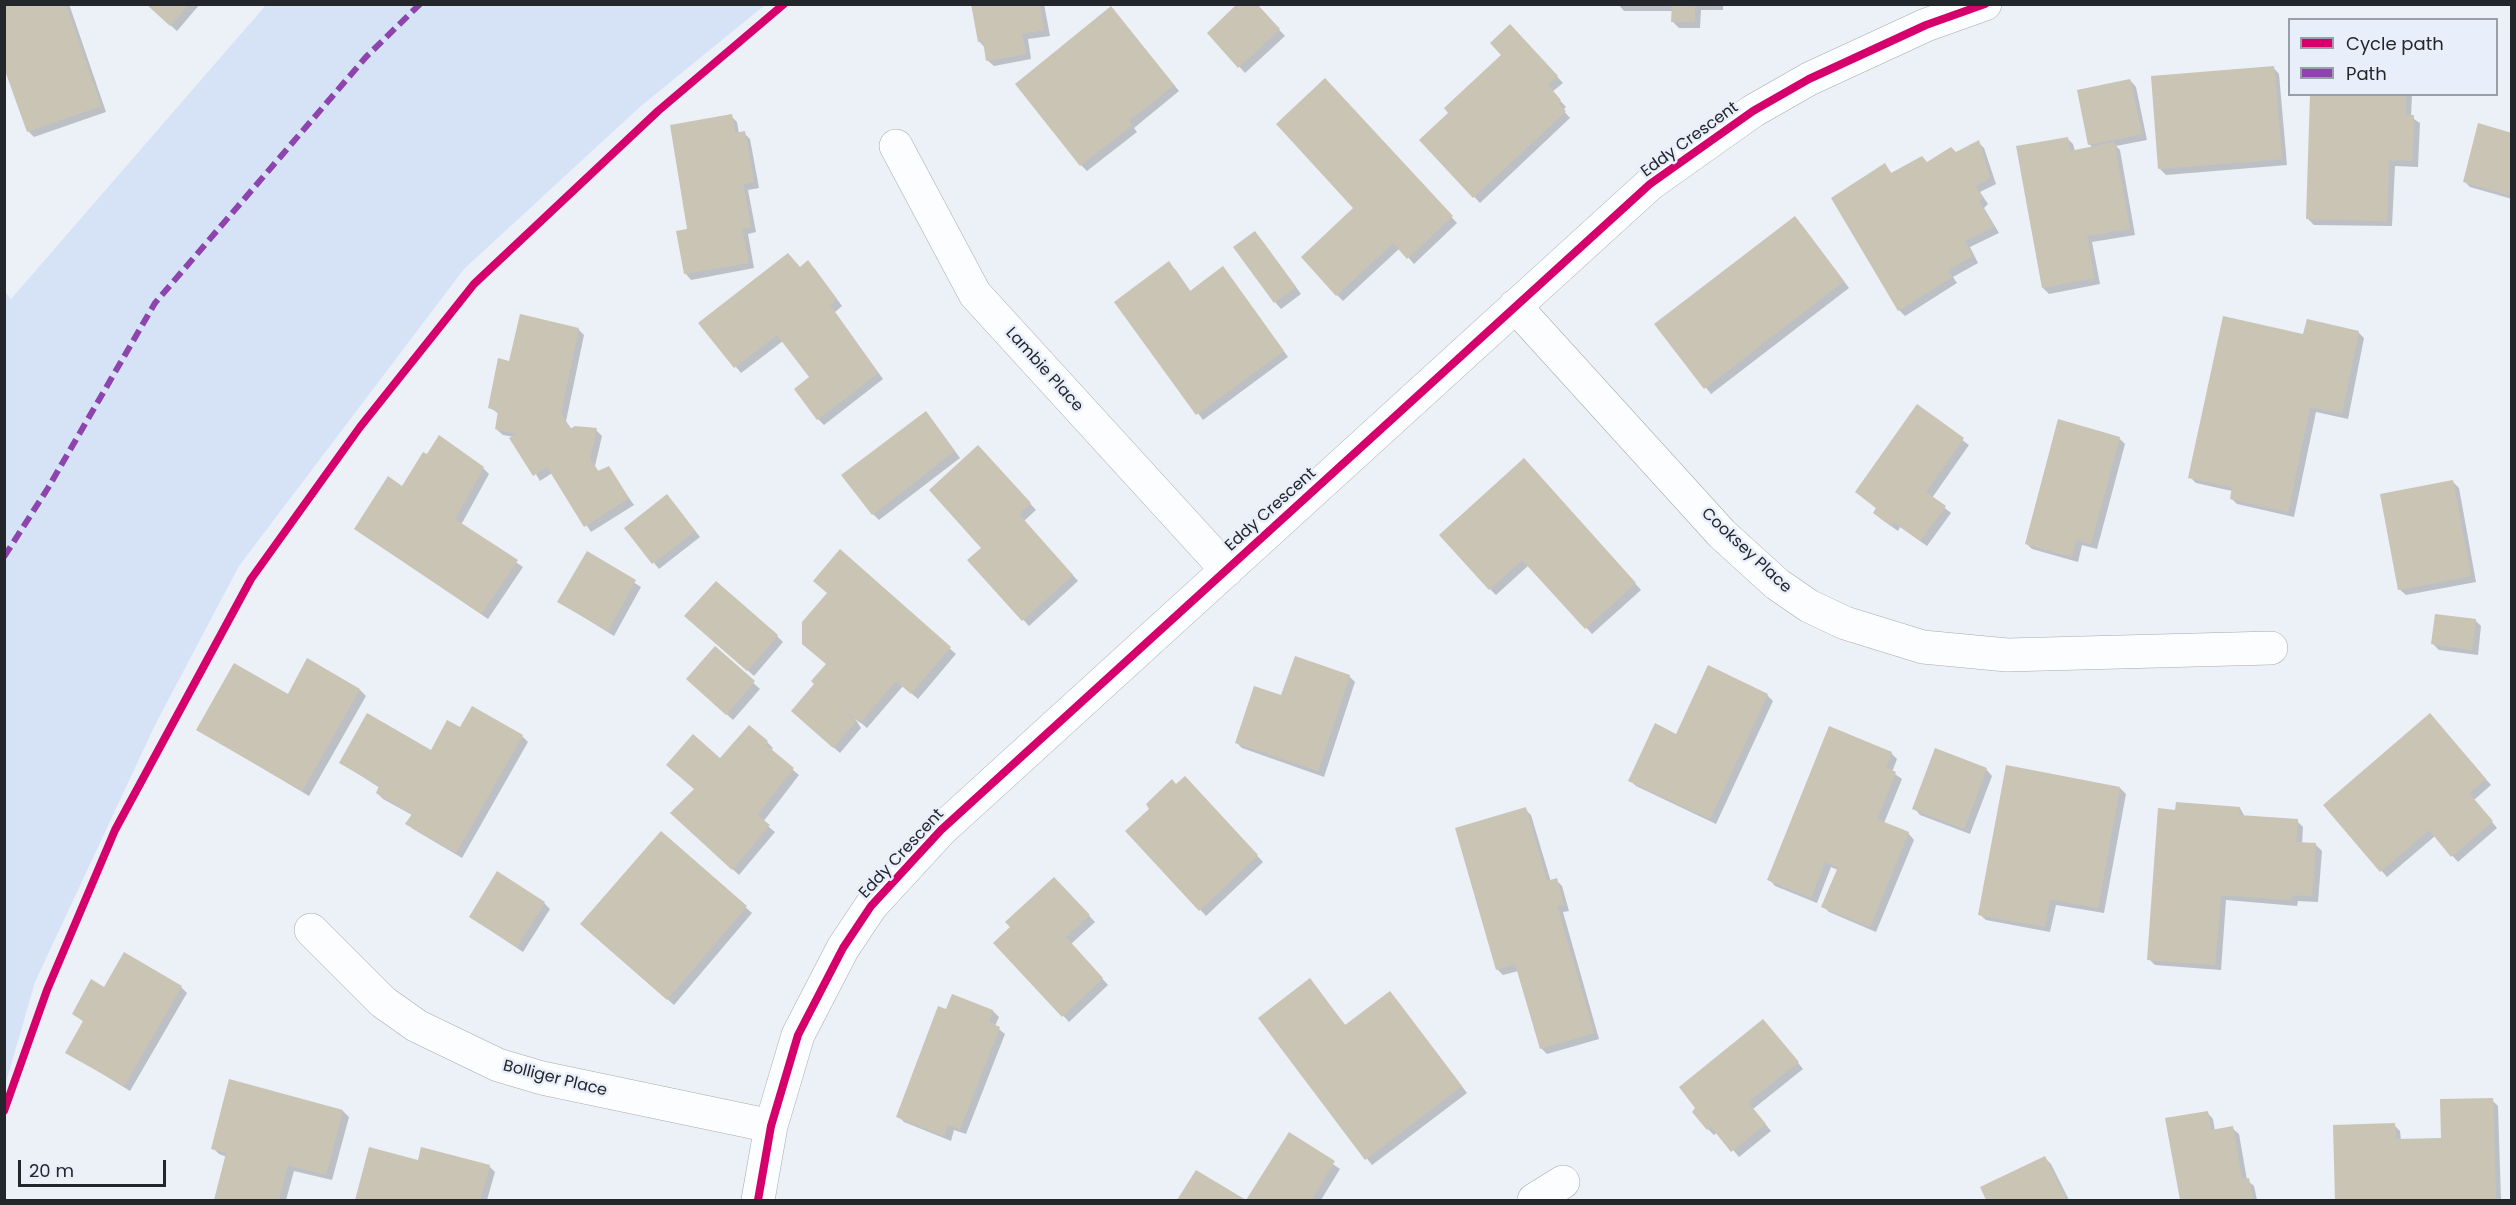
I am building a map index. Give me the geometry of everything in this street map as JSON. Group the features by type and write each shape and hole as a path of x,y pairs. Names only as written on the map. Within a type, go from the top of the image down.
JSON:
{"street":[{"name":"Eddy Crescent","path":"758,1200 771,1126 798,1035 843,948 871,906 941,830 1650,184 1753,111 1809,79 1926,25 1985,4"},
{"name":"Lambie Place","path":"896,146 975,294 1227,570"},
{"name":"Cooksey Place","path":"1515,306 1722,534 1777,585 1809,606 1845,623 1923,647 2007,655 2271,648"},
{"name":"Bolliger Place","path":"311,930 383,1002 417,1026 498,1065 542,1078 771,1126"},
{"path":"1534,1200 1563,1182"}],"shaded area":[{"path":"266,5 765,5 641,106 464,269 239,566 155,725 35,982 5,1086 5,292 11,299"}],"building":[{"path":"4,4 66,4 101,106 27,132 4,68"},
{"path":"146,4 189,4 170,26"},
{"path":"971,4 1040,4 1044,30 1022,34 1026,54 986,61 983,41 978,42"},
{"path":"1237,4 1257,4 1280,29 1238,68 1207,33"},
{"path":"1672,4 1695,4 1695,22 1671,22"},
{"path":"1111,6 1174,85 1129,121 1132,125 1080,166 1015,84"},
{"path":"1510,24 1558,76 1548,85 1561,100 1558,103 1566,111 1473,198 1419,140 1448,113 1444,108 1501,55 1490,43"},
{"path":"2274,66 2282,159 2158,169 2151,76"},
{"path":"1325,78 1453,216 1407,259 1393,243 1336,296 1301,257 1353,208 1276,124"},
{"path":"2130,79 2142,134 2088,145 2077,90"},
{"path":"2310,96 2406,96 2406,115 2414,115 2412,161 2389,160 2387,221 2306,219"},
{"path":"732,114 735,133 745,131 754,182 743,184 751,227 742,228 749,263 684,274 676,231 687,229 670,125"},
{"path":"2478,123 2512,133 2512,196 2463,182"},
{"path":"2068,137 2070,151 2114,142 2130,229 2087,236 2094,278 2042,288 2016,146"},
{"path":"1979,140 1990,178 1975,186 1983,198 1979,201 1994,227 1965,241 1973,256 1948,270 1952,277 1898,311 1831,198 1885,163 1891,173 1922,156 1927,162 1951,147 1956,152"},
{"path":"1795,216 1844,281 1704,389 1654,324"},
{"path":"1255,231 1296,287 1274,303 1233,247"},
{"path":"788,253 800,267 808,260 837,299 830,305 878,373 817,420 794,389 809,377 777,335 734,368 698,323"},
{"path":"1169,261 1190,291 1223,266 1284,351 1196,415 1114,302"},
{"path":"520,314 579,328 561,413 570,429 575,426 597,428 590,459 598,471 609,466 629,498 584,527 547,467 533,476 509,438 517,434 495,429 498,411 488,408 498,358 509,361"},
{"path":"2223,316 2303,334 2307,319 2359,331 2342,413 2310,407 2288,512 2230,499 2232,487 2188,478"},
{"path":"1917,404 1964,438 1926,492 1946,506 1920,541 1894,522 1891,526 1873,513 1876,508 1855,492"},
{"path":"926,411 955,451 872,515 841,475"},
{"path":"2058,419 2120,437 2091,544 2076,540 2072,557 2025,544"},
{"path":"439,435 484,467 455,519 518,560 481,614 354,529 388,476 402,486 423,452 427,454"},
{"path":"978,445 1031,503 1019,514 1073,575 1022,621 967,560 981,548 929,490"},
{"path":"1524,458 1636,583 1585,629 1522,560 1489,590 1439,535"},
{"path":"2453,480 2471,576 2398,590 2380,494"},
{"path":"667,494 695,531 652,564 624,528"},
{"path":"840,549 951,647 911,694 896,681 860,723 826,694 856,721 833,748 791,711 814,684 811,681 826,664 802,644 802,622 827,593 813,581"},
{"path":"587,551 636,580 608,631 557,602"},
{"path":"716,581 778,635 747,671 684,616"},
{"path":"2435,614 2476,619 2472,650 2431,644"},
{"path":"715,646 755,681 726,715 686,679"},
{"path":"1295,656 1350,675 1318,771 1235,743 1254,686 1281,695"},
{"path":"307,658 360,689 302,791 196,730 234,663 288,694"},
{"path":"1708,665 1768,694 1710,819 1628,781 1655,723 1676,734"},
{"path":"472,706 523,735 456,853 405,824 412,814 376,793 379,786 339,763 367,713 431,750 447,720 460,727"},
{"path":"2430,713 2486,779 2469,793 2493,821 2451,857 2429,830 2380,872 2323,805"},
{"path":"749,725 768,741 765,744 794,768 757,815 770,825 732,870 670,813 694,789 666,765 693,734 720,758"},
{"path":"1829,726 1892,752 1886,767 1896,772 1877,819 1909,832 1870,927 1821,907 1838,867 1825,862 1811,898 1767,880"},
{"path":"1935,748 1987,768 1964,829 1912,809"},
{"path":"2006,765 2120,787 2098,908 2050,899 2045,927 1978,915"},
{"path":"1185,776 1258,855 1199,911 1125,831 1149,809 1146,804 1172,779 1176,784"},
{"path":"2176,802 2240,807 2239,815 2298,819 2296,842 2316,843 2312,896 2292,895 2291,900 2221,895 2215,965 2147,960 2158,808 2175,810"},
{"path":"1526,807 1547,881 1557,878 1564,905 1557,906 1594,1033 1540,1049 1515,964 1496,970 1455,828"},
{"path":"661,831 747,906 667,1000 580,924"},
{"path":"497,871 545,902 517,947 469,917"},
{"path":"1054,877 1090,915 1066,937 1103,978 1062,1017 993,943 1010,927 1005,922"},
{"path":"124,952 182,986 124,1086 65,1053 83,1021 72,1014 91,979 104,987"},
{"path":"1310,978 1345,1025 1390,991 1462,1086 1365,1160 1258,1018"},
{"path":"952,994 993,1010 989,1022 1000,1027 960,1129 948,1125 944,1136 896,1117 938,1006 946,1009"},
{"path":"1763,1019 1799,1062 1748,1102 1766,1124 1731,1152 1711,1127 1707,1130 1692,1112 1695,1108 1679,1087"},
{"path":"229,1079 343,1110 326,1175 288,1165 279,1200 214,1200 226,1153 211,1149"},
{"path":"2493,1098 2496,1200 2335,1200 2333,1125 2395,1123 2396,1139 2441,1138 2440,1099"},
{"path":"2208,1111 2211,1130 2233,1126 2242,1179 2249,1178 2253,1200 2180,1200 2165,1118"},
{"path":"1289,1132 1335,1161 1312,1199 1316,1200 1246,1200"},
{"path":"369,1147 418,1160 421,1147 490,1165 480,1200 355,1200"},
{"path":"2045,1156 2067,1200 1986,1200 1980,1187"},
{"path":"1196,1170 1246,1200 1177,1200"}],"marked path":[{"path":"4,557 48,488 155,303 366,57 420,4"}],"cycle path":[{"path":"4,1111 47,990 115,830 251,579 360,427 474,284 658,111 784,4"},
{"path":"758,1200 771,1126 798,1035 843,948 871,906 941,830 1650,184 1753,111 1809,79 1926,25 1985,4"}]}
